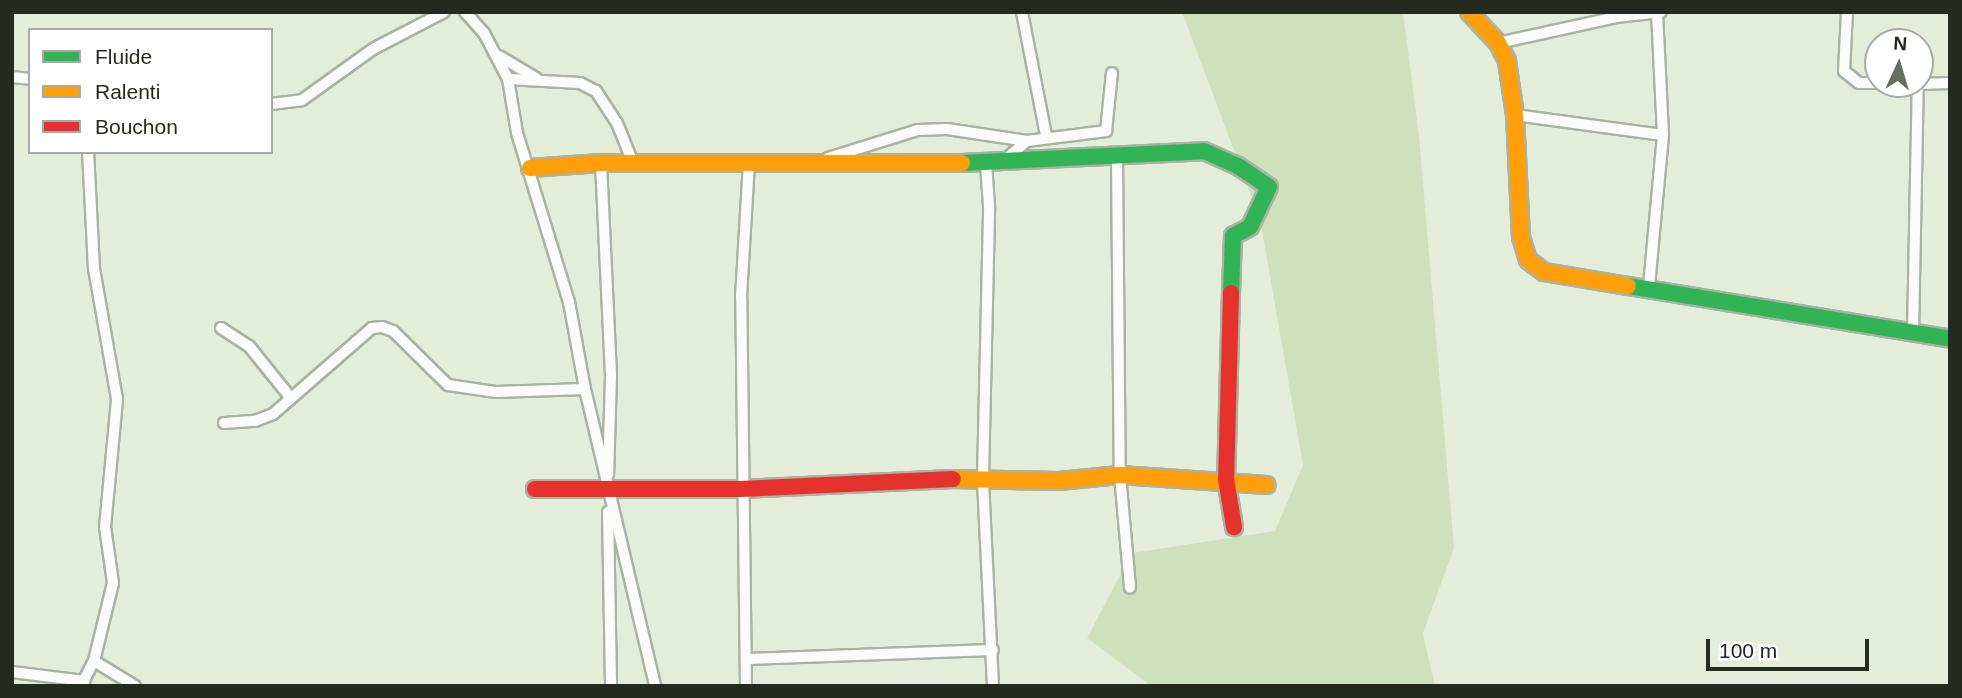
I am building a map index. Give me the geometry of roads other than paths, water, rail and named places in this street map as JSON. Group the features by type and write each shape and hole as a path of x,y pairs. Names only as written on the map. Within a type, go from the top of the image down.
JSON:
{"street":[{"path":"273,104 302,100 373,49 444,12"},
{"path":"465,12 499,56 509,79 517,132 569,302 585,389 655,686"},
{"path":"1022,12 1046,135"},
{"path":"1469,12 1498,43 1507,61 1515,115 1521,237 1528,260 1544,272 1649,287 1950,339"},
{"path":"1498,43 1616,17 1659,12 1663,135 1649,287"},
{"path":"1847,12 1844,71 1859,83 1864,83"},
{"path":"499,56 539,80"},
{"path":"986,163 1006,159 1027,141 1046,135 1106,131 1112,73"},
{"path":"509,79 580,83 596,91 613,116 633,163"},
{"path":"1913,334 1919,98"},
{"path":"1515,115 1663,135"},
{"path":"749,164 824,159 918,130 947,129 1027,141"},
{"path":"530,168 601,163 986,163 1204,150 1269,187 1250,227 1233,236 1226,479 1234,527"},
{"path":"12,672 83,683 94,661 113,583 104,527 117,399 94,269 88,154"},
{"path":"1117,157 1120,475 1130,588"},
{"path":"601,163 611,376 608,491 611,686"},
{"path":"986,163 989,206 983,478 993,686"},
{"path":"746,686 741,489 741,297 749,164"},
{"path":"224,422 262,419 372,328 382,327 393,331 448,384 496,392 585,389"},
{"path":"221,328 250,346 290,397"},
{"path":"535,489 741,489 983,478 1059,481 1120,475 1226,479 1268,485"},
{"path":"746,659 993,650"},
{"path":"94,661 135,686"}]}
